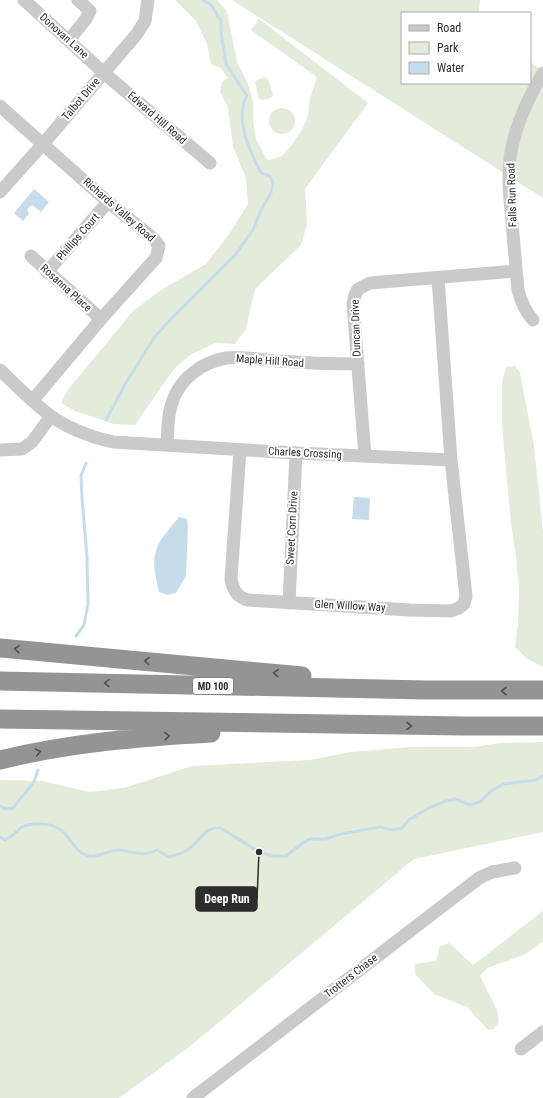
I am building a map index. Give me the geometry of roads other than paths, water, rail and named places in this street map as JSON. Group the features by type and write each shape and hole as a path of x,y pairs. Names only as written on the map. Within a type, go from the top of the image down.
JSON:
{"highway":[{"path":"0,648 314,677 426,690"},
{"name":"MD 100","path":"0,682 426,690 543,690"},
{"path":"0,719 370,725 543,726"},
{"path":"0,760 48,750 131,739 208,733 370,725"}],"street":[{"name":"Donovan Lane","path":"24,0 104,73"},
{"path":"69,40 86,19 90,11 78,0"},
{"name":"Talbot Drive","path":"0,192 136,35 145,21 148,0"},
{"name":"Edward Hill Road","path":"104,73 210,164"},
{"name":"Falls Run Road","path":"533,320 525,312 520,300 509,194 511,153 515,132 529,95 543,73"},
{"name":"Richards Valley Road","path":"0,106 108,202 153,238 159,246 156,258 101,319 33,400"},
{"name":"Phillips Court","path":"48,272 108,202"},
{"name":"Rosanna Place","path":"31,256 101,319"},
{"name":"Duncan Drive","path":"365,456 353,304 358,289 370,283 516,271"},
{"path":"438,278 451,460"},
{"name":"Maple Hill Road","path":"167,445 168,419 171,403 178,388 193,373 203,366 215,361 235,358 308,364 358,364"},
{"name":"Charles Crossing","path":"0,370 51,416 74,430 92,437 113,442 296,453 451,460"},
{"path":"0,450 22,449 32,442 51,416"},
{"name":"Glen Willow Way","path":"240,450 232,579 233,586 238,596 248,600 409,610 451,611 464,604 466,596 451,460"},
{"name":"Sweet Corn Drive","path":"289,603 296,453"},
{"name":"Trotters Chase","path":"193,1098 479,878 492,872 515,868"},
{"path":"521,1049 543,1032"}],"water":[{"path":"34,189 49,202 41,212 32,205 27,209 29,214 23,221 14,213"},
{"path":"354,497 370,498 369,520 352,519"},
{"path":"179,517 187,519 188,525 186,576 176,593 167,595 159,592 154,559 161,540"}],"waterway":[{"path":"106,420 127,381 154,338 236,254 253,230 261,210 271,193 273,183 270,176 261,173 253,158 244,133 242,115 243,104 247,96 226,64 221,32 221,21 211,5 203,0"},
{"path":"76,636 84,625 88,604 87,557 81,476 86,463"},
{"path":"0,806 6,809 13,808 34,782 38,770"},
{"path":"0,837 5,840 24,826 28,825 50,825 58,828 77,849 89,856 95,856 115,850 142,854 157,850 169,857 188,850 207,831 221,828 259,852 274,856 286,856 310,839 325,839 341,834 380,827 392,830 402,828 410,819 429,808 446,801 455,799 470,805 480,802 491,791 503,784 536,780 543,776"}],"place":[{"name":"Deep Run","path":"259,852"}]}
